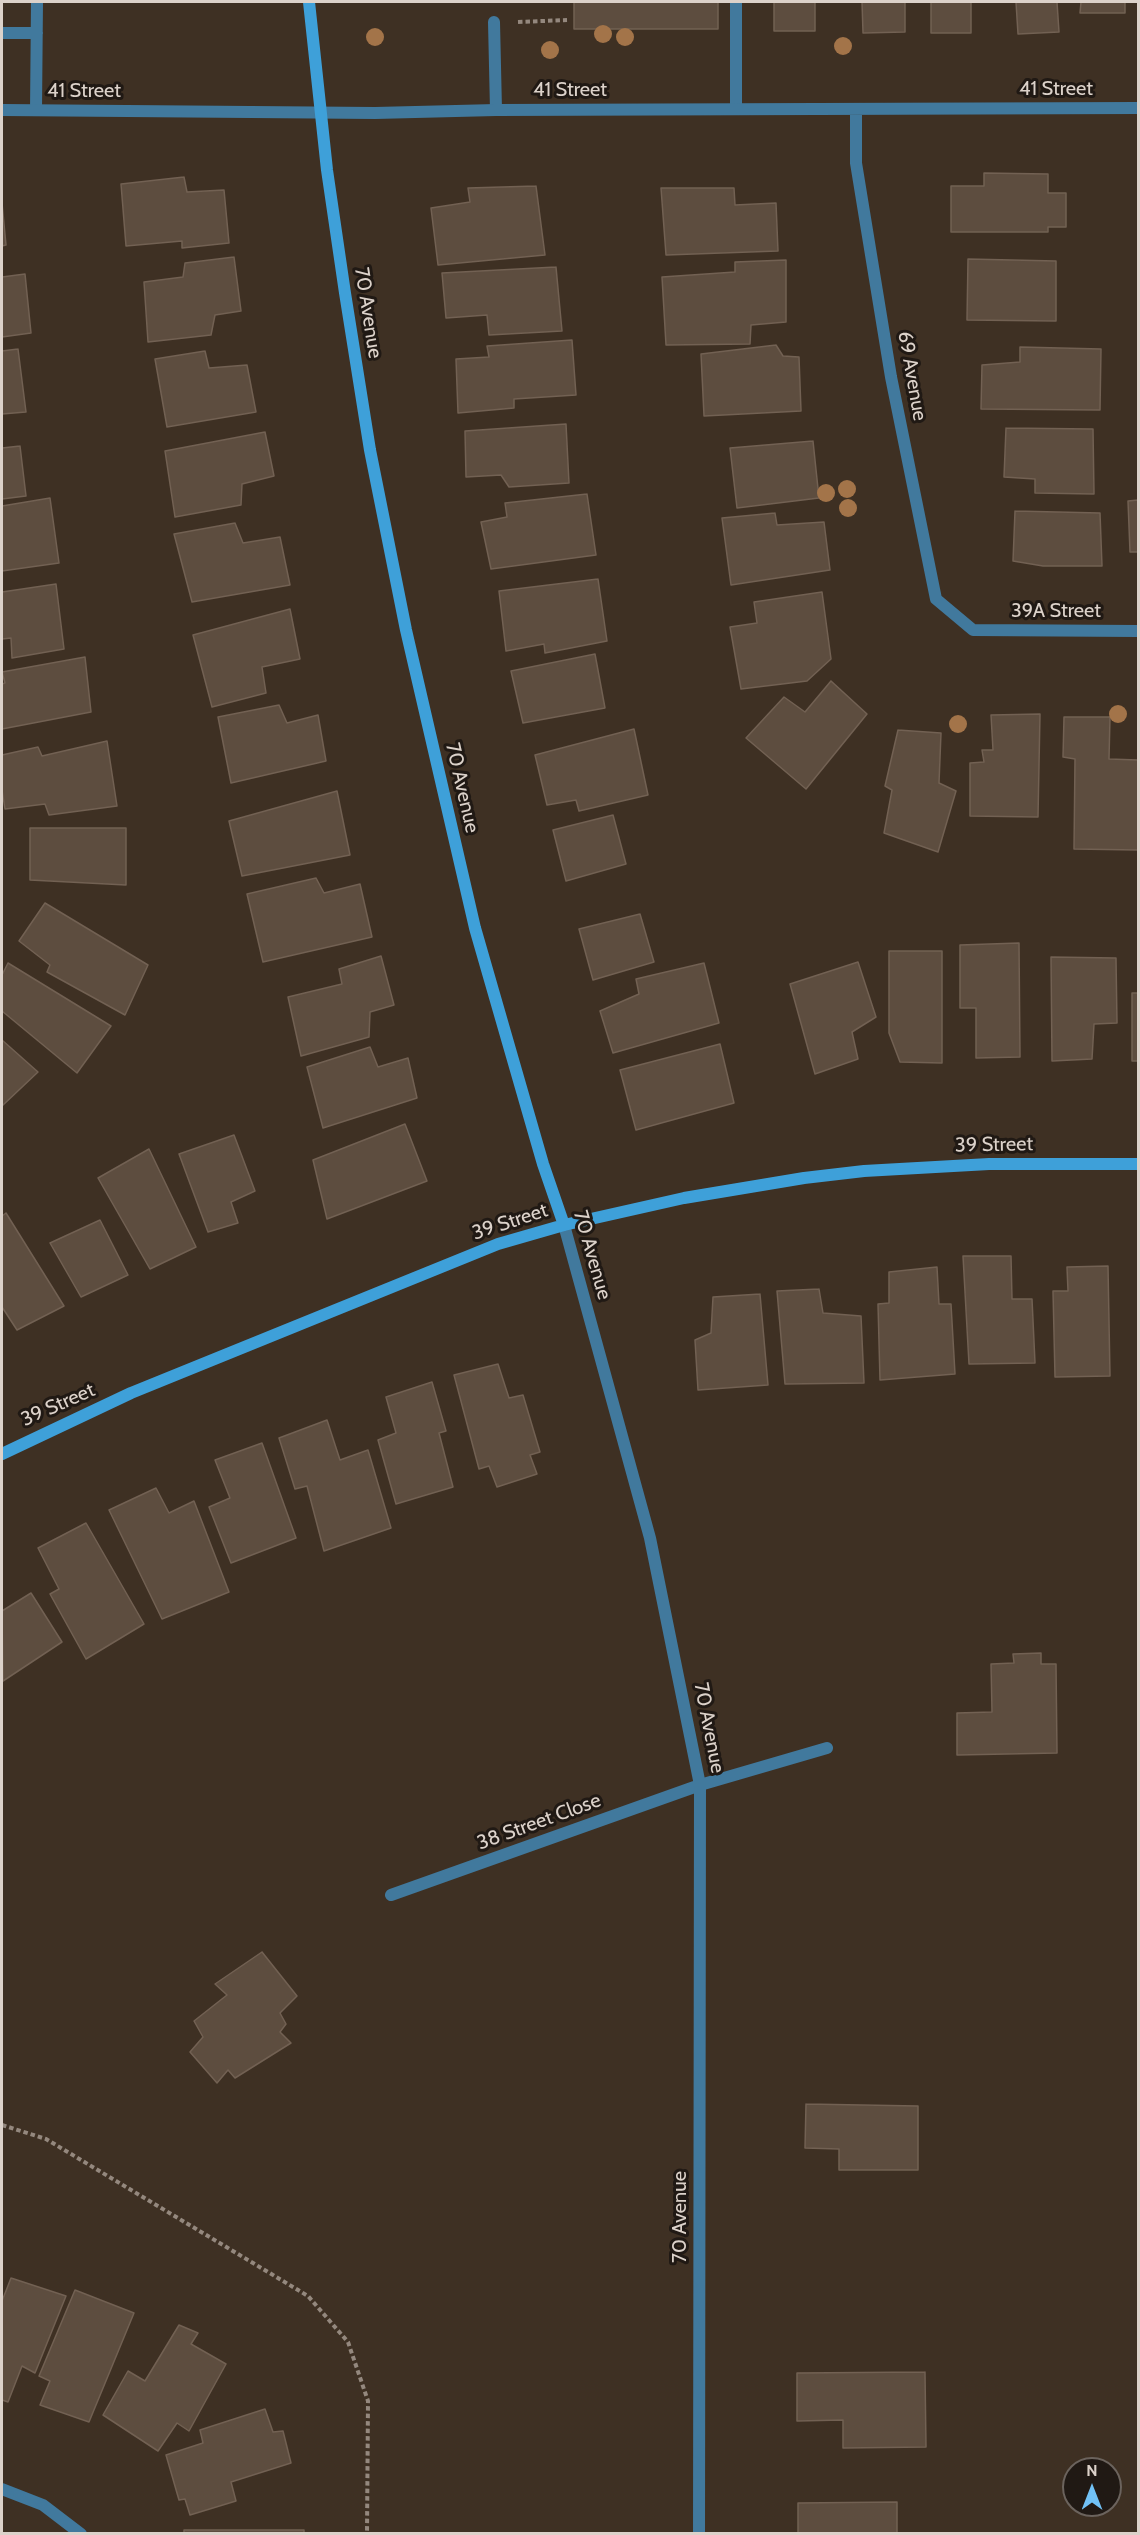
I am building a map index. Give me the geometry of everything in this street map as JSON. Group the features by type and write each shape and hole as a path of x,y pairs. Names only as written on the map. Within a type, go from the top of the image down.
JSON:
{"street":[{"path":"36,110 37,2"},
{"name":"70 Avenue","path":"309,2 321,112 370,450 406,630 475,927 543,1164 564,1225 650,1538 700,1785 699,2534"},
{"path":"736,2 736,109"},
{"path":"494,22 496,110"},
{"path":"2,33 37,33"},
{"name":"41 Street","path":"2,110 321,112 1138,108"},
{"name":"69 Avenue","path":"856,110 856,163 891,377 936,599 973,630"},
{"name":"39A Street","path":"973,630 1138,631"},
{"name":"39 Street","path":"2,1454 131,1393 488,1248 564,1225 684,1198 804,1178 864,1171 989,1164 1138,1164"},
{"name":"38 Street Close","path":"391,1895 700,1785 827,1748"},
{"path":"2,2488 43,2505 81,2534"}],"path":[{"path":"514,22 567,20"},
{"path":"2,2125 46,2139 298,2290 315,2304 348,2342 368,2401 367,2534"}],"building":[{"path":"574,2 718,2 718,29 574,29"},
{"path":"774,2 815,2 815,31 774,31"},
{"path":"862,2 905,2 905,32 863,33"},
{"path":"931,2 971,2 971,33 931,33"},
{"path":"1016,2 1057,2 1059,32 1018,34"},
{"path":"1081,2 1125,2 1125,13 1080,13"},
{"path":"984,173 1048,174 1048,193 1066,193 1066,227 1048,227 1048,232 951,232 951,186 984,186"},
{"path":"184,177 187,192 224,190 229,243 182,248 182,241 126,246 121,184"},
{"path":"536,186 545,255 438,265 431,208 470,202 468,188"},
{"path":"661,188 734,188 735,205 776,203 778,251 666,255"},
{"path":"2,203 6,245 2,246"},
{"path":"234,257 241,311 215,315 211,335 148,342 144,282 183,277 185,263"},
{"path":"968,259 1056,261 1056,321 967,320"},
{"path":"786,260 786,322 751,325 750,344 666,345 662,277 735,272 735,262"},
{"path":"556,267 562,331 489,335 487,315 446,318 442,273"},
{"path":"25,274 31,333 2,337 2,277"},
{"path":"572,340 576,395 514,399 514,408 458,413 456,359 489,357 487,346"},
{"path":"776,345 783,356 799,357 801,411 704,416 701,354"},
{"path":"1020,347 1101,349 1100,410 981,409 982,365 1020,362"},
{"path":"18,349 26,412 2,414 2,351"},
{"path":"205,351 209,368 247,365 256,412 167,427 155,359"},
{"path":"566,424 569,483 509,487 501,475 466,477 465,431"},
{"path":"1006,428 1093,429 1094,494 1035,493 1035,479 1004,477"},
{"path":"265,432 274,476 242,484 241,505 175,517 165,451"},
{"path":"813,441 819,498 737,508 730,448"},
{"path":"20,446 26,496 2,499 2,448"},
{"path":"587,494 596,555 491,569 481,522 507,517 505,503"},
{"path":"50,498 59,563 2,571 2,506"},
{"path":"1138,500 1138,552 1130,552 1128,501"},
{"path":"1015,511 1100,513 1102,566 1043,566 1013,561"},
{"path":"775,513 777,525 824,522 830,570 731,585 722,518"},
{"path":"235,523 243,543 280,537 290,585 192,602 174,534"},
{"path":"598,579 607,641 545,653 544,644 506,651 499,591"},
{"path":"56,584 64,649 12,658 11,638 2,639 2,592"},
{"path":"822,592 831,659 807,681 741,689 730,627 757,623 754,602"},
{"path":"290,609 300,659 262,667 266,693 212,707 193,635"},
{"path":"595,654 605,708 523,723 511,671"},
{"path":"85,657 91,712 2,729 2,684 5,683 2,672"},
{"path":"831,681 867,714 806,789 746,738 784,697 805,712"},
{"path":"279,705 287,723 318,715 326,761 231,783 218,717"},
{"path":"1040,714 1038,817 970,816 970,763 984,762 982,750 993,750 991,715"},
{"path":"1064,717 1110,717 1109,759 1138,760 1138,850 1074,849 1075,759 1063,757"},
{"path":"634,729 648,795 579,811 576,800 547,805 535,755"},
{"path":"898,730 941,733 939,783 956,791 938,852 884,833 892,790 885,786"},
{"path":"107,741 117,806 49,815 45,804 5,809 2,790 2,755 38,747 42,756"},
{"path":"337,791 350,855 242,876 229,821"},
{"path":"613,815 626,864 566,881 553,830"},
{"path":"30,828 126,828 126,885 30,880"},
{"path":"316,878 324,893 360,884 372,937 263,962 247,894"},
{"path":"45,903 148,965 125,1015 47,972 50,965 19,941"},
{"path":"640,914 654,962 593,980 579,929"},
{"path":"1019,943 1020,1057 976,1058 976,1008 960,1008 960,945"},
{"path":"889,951 942,951 942,1063 900,1062 889,1033"},
{"path":"381,956 394,1005 370,1012 369,1037 301,1056 288,997 342,984 339,969"},
{"path":"1051,957 1116,958 1117,1023 1094,1024 1092,1059 1052,1061"},
{"path":"858,962 876,1017 852,1032 858,1059 815,1074 790,984"},
{"path":"8,963 111,1026 77,1073 2,1011 2,975"},
{"path":"704,963 719,1023 613,1053 600,1011 639,994 636,979"},
{"path":"1132,993 1138,993 1138,1061 1132,1061"},
{"path":"2,1040 38,1072 2,1106"},
{"path":"720,1044 734,1103 636,1130 620,1070"},
{"path":"370,1047 378,1067 408,1058 417,1098 323,1128 307,1067"},
{"path":"405,1124 427,1181 327,1219 313,1160"},
{"path":"234,1135 255,1191 231,1202 238,1223 208,1232 179,1154"},
{"path":"149,1149 196,1247 150,1269 98,1178"},
{"path":"6,1213 64,1306 17,1330 2,1307 2,1216"},
{"path":"100,1220 128,1275 81,1297 50,1243"},
{"path":"963,1256 1011,1256 1012,1299 1032,1299 1035,1363 969,1364"},
{"path":"1108,1266 1110,1376 1055,1377 1053,1291 1068,1291 1067,1267"},
{"path":"937,1267 939,1304 951,1304 955,1374 880,1380 878,1304 889,1303 889,1272"},
{"path":"819,1289 823,1313 861,1316 864,1383 785,1384 777,1291"},
{"path":"760,1294 768,1385 698,1390 695,1340 711,1333 713,1297"},
{"path":"498,1364 509,1398 523,1395 540,1452 530,1455 537,1474 497,1487 489,1466 479,1469 454,1375"},
{"path":"432,1382 446,1431 439,1433 453,1487 396,1504 378,1440 396,1433 386,1397"},
{"path":"327,1420 340,1460 368,1450 391,1528 324,1551 307,1486 295,1489 279,1438"},
{"path":"262,1443 296,1538 231,1563 209,1507 230,1498 215,1460"},
{"path":"156,1488 169,1513 194,1501 229,1592 162,1619 109,1510"},
{"path":"86,1523 144,1624 86,1659 50,1594 59,1589 38,1548"},
{"path":"31,1593 62,1642 3,1681 2,1611"},
{"path":"1041,1653 1041,1664 1056,1664 1057,1753 957,1755 957,1713 992,1712 991,1664 1014,1663 1013,1654"},
{"path":"262,1952 297,1996 280,2013 286,2024 280,2032 291,2043 235,2078 228,2070 217,2083 190,2052 203,2037 194,2021 227,1995 215,1984"},
{"path":"806,2104 918,2106 918,2170 839,2170 839,2149 805,2148"},
{"path":"11,2278 66,2296 35,2373 22,2366 8,2402 2,2400 2,2301"},
{"path":"75,2290 134,2313 89,2422 40,2405 50,2381 39,2376"},
{"path":"179,2325 198,2333 191,2344 226,2364 189,2431 177,2423 158,2451 103,2415 128,2371 145,2381"},
{"path":"925,2372 926,2447 843,2448 843,2420 797,2421 797,2373"},
{"path":"265,2409 273,2432 283,2431 291,2463 231,2482 236,2501 190,2515 185,2499 179,2500 166,2455 203,2443 200,2430"},
{"path":"897,2502 897,2534 798,2534 798,2503"},
{"path":"184,2530 304,2530 304,2534 184,2534"}]}
